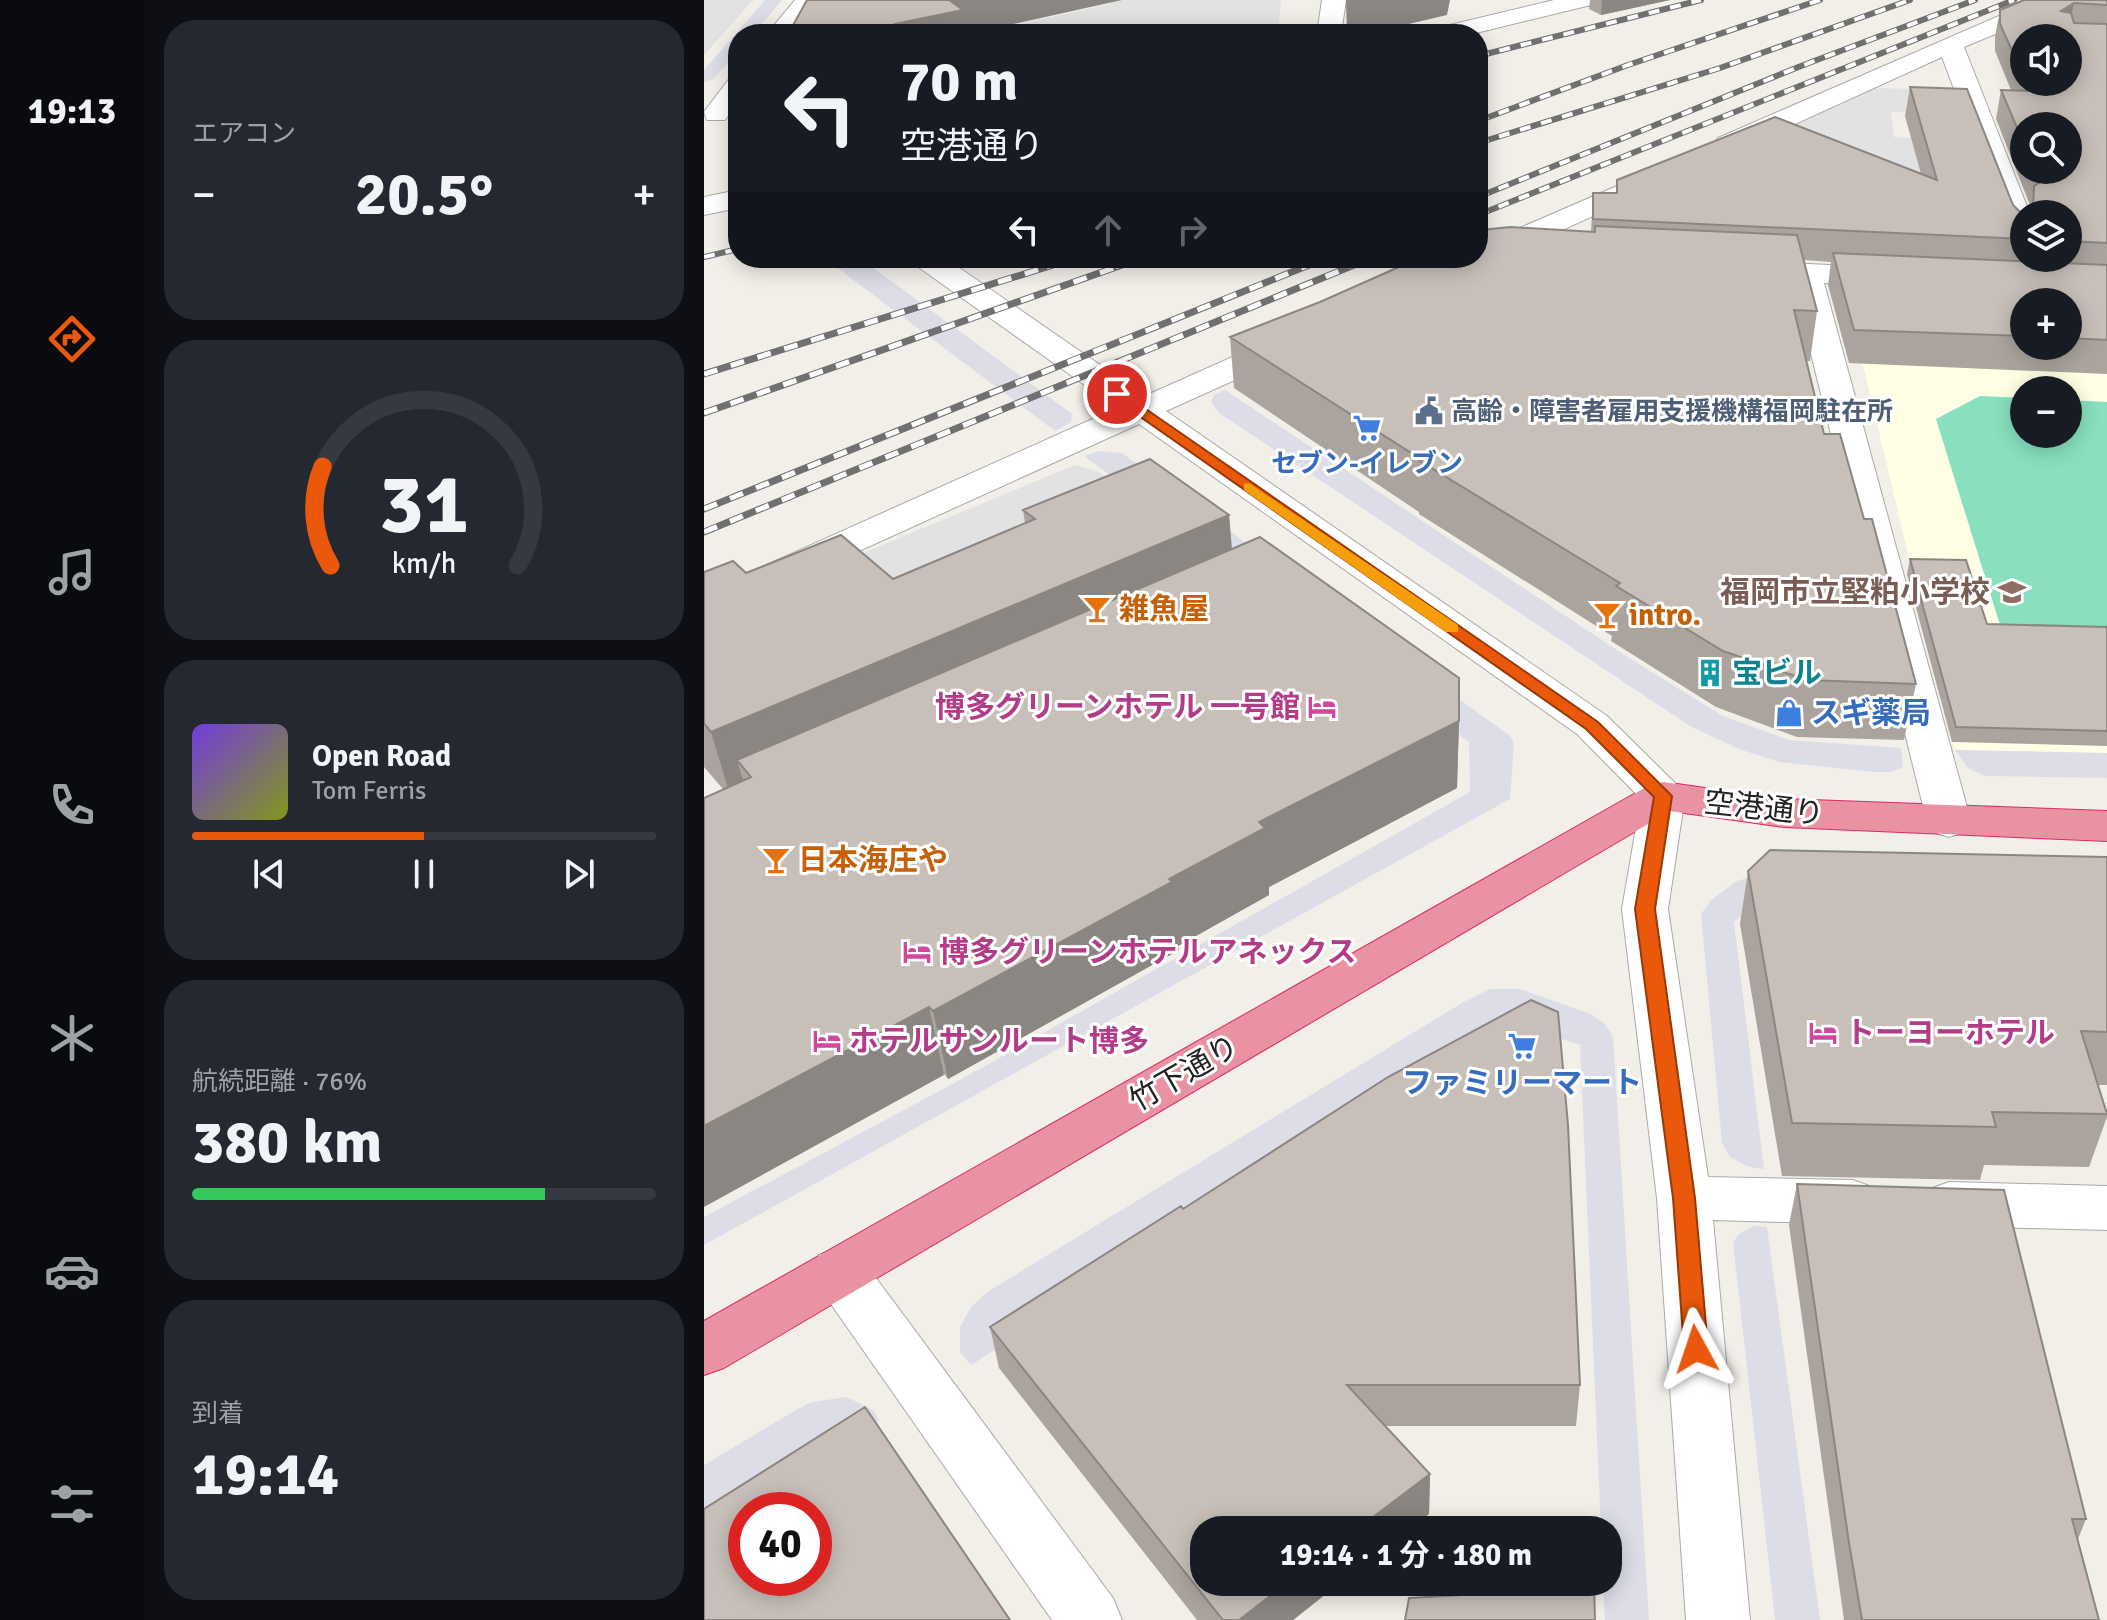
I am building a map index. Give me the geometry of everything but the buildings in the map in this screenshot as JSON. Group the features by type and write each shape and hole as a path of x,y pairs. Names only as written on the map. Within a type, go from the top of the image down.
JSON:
{"highway":[{"name":"空港通り","path":"1663,796 1784,813 2107,826"},
{"name":"竹下通り","path":"704,1350 1663,796"}],"street":[{"path":"787,24 807,0"},
{"path":"1330,24 1334,0"},
{"path":"1707,154 1960,40 2057,0"},
{"path":"1483,24 1577,1"},
{"path":"1960,40 2010,39"},
{"path":"1960,40 2013,200"},
{"path":"728,95 710,114 728,124"},
{"path":"1488,253 1664,173"},
{"path":"704,206 728,201"},
{"path":"1488,261 1540,261"},
{"name":"空港通り","path":"939,268 1592,725 1663,796"},
{"path":"1712,269 1916,278"},
{"path":"1806,273 1949,822"},
{"path":"704,607 1321,328"},
{"path":"1298,567 1338,550"},
{"path":"1663,796 1645,909 1684,1198 1718,1620"},
{"path":"1684,1198 2107,1208"},
{"path":"839,1271 1090,1620"}],"shaded area":[{"path":"704,0 753,0 732,24 728,24 728,28 704,55"},
{"path":"765,0 782,0 762,24 744,24"},
{"path":"1112,0 1281,0 1279,24 1022,24 1109,4"},
{"path":"728,42 728,63 714,79 704,82 704,70"},
{"path":"1868,88 1961,90 1968,114 1891,112 1894,137 1975,143 1999,195 1768,136"},
{"path":"837,268 874,268 1072,414 1071,422 1055,431"},
{"name":"福岡市立堅粕小学校","path":"1846,294 2010,294 2010,360 2082,360 2082,294 2107,294 2107,753 1955,750"},
{"path":"1225,390 1629,658 1723,716 1789,740 1901,748 1903,767 1891,772 1874,772 1779,762 1739,749 1690,726 1219,413 1211,402 1214,395"},
{"path":"1099,451 1122,453 1253,548 1238,570 1084,456"},
{"path":"1075,465 1097,471 1159,514 913,632 834,565"},
{"path":"1316,596 1510,736 1514,743 1510,799 704,1245 704,1217 958,1081 1470,792 1469,742 1275,599"},
{"path":"1955,750 2107,753 2107,778 1985,776 1968,768"},
{"path":"1770,871 1765,897 1734,922 1764,1169 1749,1167 1730,1157 1722,1143 1701,914 1711,900 1737,881"},
{"path":"1490,989 1520,989 1591,1014 1605,1024 1613,1037 1649,1620 1605,1620 1604,1596 1622,1596 1622,1516 1600,1516 1580,1045 1516,1023 971,1365 960,1352 960,1327 971,1307 987,1292 1462,1003"},
{"path":"1753,1226 1767,1227 1820,1620 1775,1620 1733,1243 1738,1235"},
{"path":"847,1397 873,1410 879,1420 763,1492 728,1492 728,1514 704,1529 704,1465 812,1402"}],"green space":[{"path":"1980,396 2010,397 2010,448 2082,448 2082,401 2107,402 2107,629 2000,625 1936,419"}],"railway":[{"path":"1488,53 1701,0"},
{"path":"1488,117 1628,65 1820,0"},
{"path":"1488,140 1720,68 1910,0"},
{"path":"1488,193 1801,66 1975,0"},
{"path":"1488,211 2014,0"},
{"path":"704,257 728,251"},
{"path":"704,374 1043,268"},
{"path":"704,413 1114,268"},
{"path":"704,509 1302,268"},
{"path":"704,532 1347,268"}],"slow traffic":[{"path":"1249,487 1452,629"}],"place":[{"name":"高齢・障害者雇用支援機構福岡駐在所","path":"1429,411"},
{"name":"セブン-イレブン","path":"1367,428"},
{"name":"福岡市立堅粕小学校","path":"2012,592"},
{"name":"雑魚屋","path":"1097,609"},
{"name":"intro.","path":"1607,615"},
{"name":"宝ビル","path":"1710,673"},
{"name":"博多グリーンホテル 一号館","path":"1322,707"},
{"name":"スギ薬局","path":"1789,713"},
{"name":"日本海庄や","path":"776,860"},
{"name":"博多グリーンホテルアネックス","path":"917,952"},
{"name":"トーヨーホテル","path":"1823,1033"},
{"name":"ホテルサンルート博多","path":"827,1041"},
{"name":"ファミリーマート","path":"1522,1046"}],"route":[{"path":"1117,394 1592,725 1663,796 1645,909 1684,1198 1696,1349"}]}
